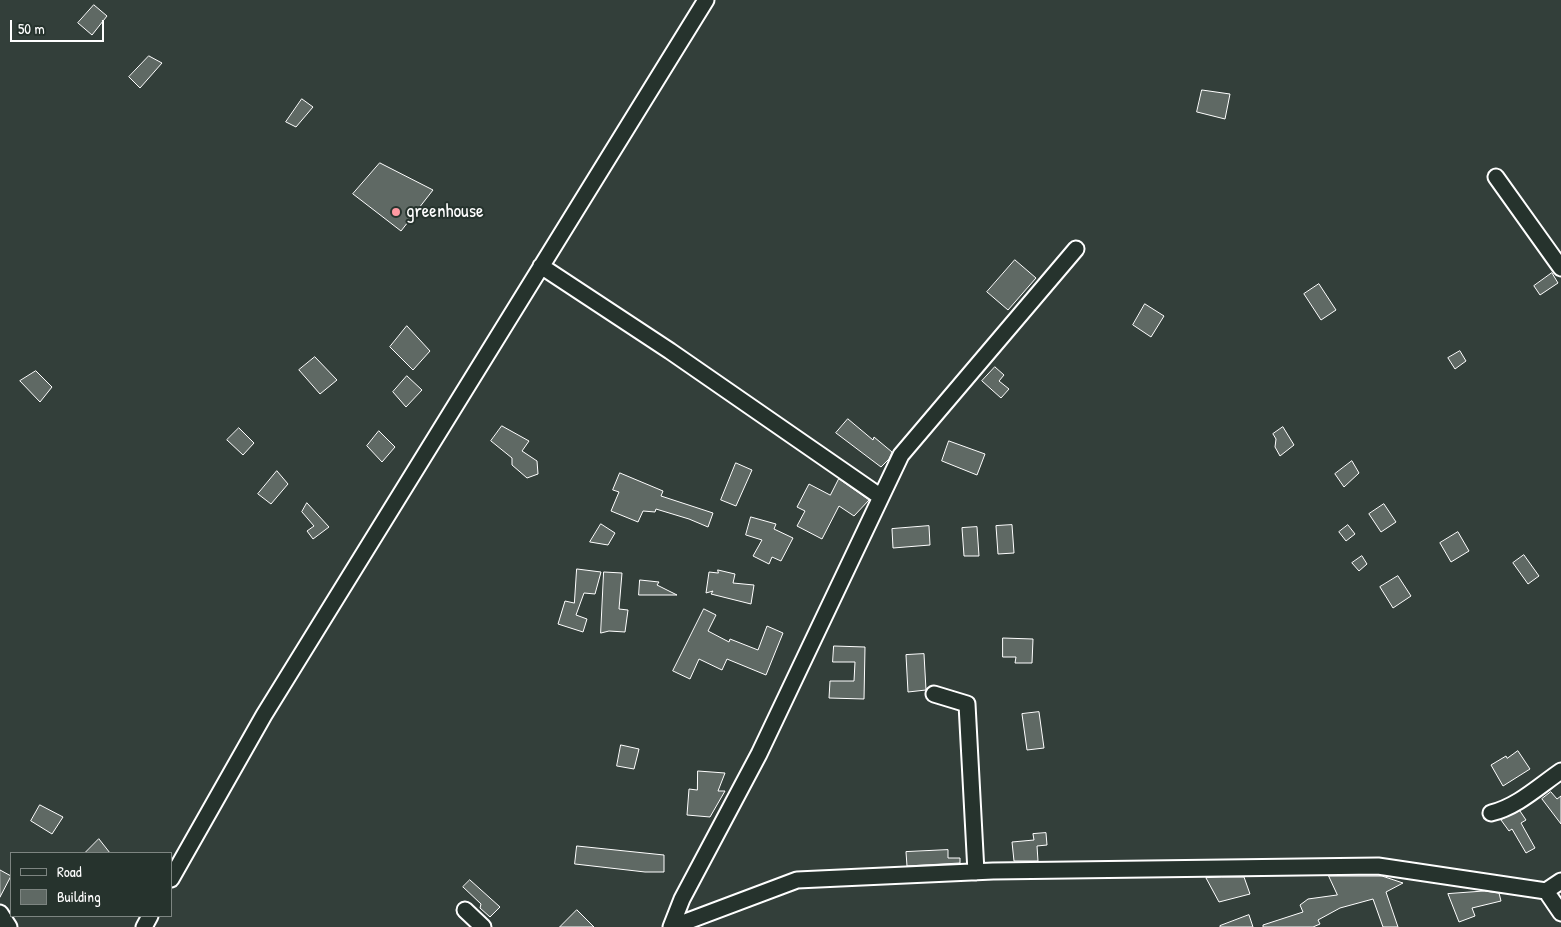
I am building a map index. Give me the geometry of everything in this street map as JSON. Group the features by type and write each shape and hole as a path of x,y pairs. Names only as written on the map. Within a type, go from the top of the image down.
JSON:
{"street":[{"path":"172,877 270,707 706,0"},
{"path":"1496,177 1561,268"},
{"path":"672,927 682,899 759,754 901,455 1076,249"},
{"path":"541,266 881,497"},
{"path":"934,694 967,704 976,872"},
{"path":"1490,813 1517,802 1561,771"},
{"path":"672,927 797,880 976,872 1202,867 1378,866 1546,891 1561,880"},
{"path":"1546,891 1561,913"},
{"path":"465,910 483,927"},
{"path":"0,913 9,927"}],"building":[{"path":"94,5 107,16 92,35 78,23"},
{"path":"149,56 162,63 140,88 129,77"},
{"path":"1202,90 1230,94 1225,119 1197,112"},
{"path":"302,99 313,107 296,127 286,122"},
{"name":"greenhouse","path":"380,163 433,190 401,231 353,194"},
{"path":"1015,260 1036,278 1008,310 987,292"},
{"path":"1552,273 1558,283 1540,295 1534,286"},
{"path":"1319,284 1336,310 1321,320 1304,294"},
{"path":"1145,304 1164,316 1151,337 1133,325"},
{"path":"407,326 430,351 413,370 390,347"},
{"path":"1460,351 1466,361 1455,369 1448,358"},
{"path":"315,357 337,380 320,394 299,370"},
{"path":"995,367 1004,375 999,381 1009,389 1001,398 982,381"},
{"path":"36,371 52,387 40,402 20,381"},
{"path":"407,376 422,390 406,407 393,392"},
{"path":"848,419 873,440 874,437 892,452 889,459 881,467 836,433"},
{"path":"502,426 529,441 522,451 537,461 538,474 527,478 512,465 512,458 491,441"},
{"path":"1283,427 1294,445 1280,456 1275,447 1276,439 1273,434"},
{"path":"239,428 254,443 243,455 227,440"},
{"path":"379,431 395,447 382,462 367,446"},
{"path":"949,441 985,454 977,475 942,461"},
{"path":"1352,461 1359,473 1344,487 1335,474"},
{"path":"736,463 752,470 736,506 721,500"},
{"path":"277,471 288,484 271,504 258,494"},
{"path":"620,473 663,491 661,496 713,513 708,527 656,509 655,512 643,511 638,522 611,511 619,492 613,490"},
{"path":"839,479 869,500 854,516 839,506 822,539 797,526 805,511 797,507 809,484 830,495"},
{"path":"307,503 329,527 313,539 307,531 314,526 302,512"},
{"path":"1384,504 1396,522 1381,532 1369,514"},
{"path":"751,517 776,524 774,529 793,538 781,561 772,557 769,564 753,556 762,540 746,535"},
{"path":"601,524 615,533 608,545 590,542"},
{"path":"1012,525 1014,553 998,554 996,526"},
{"path":"1348,525 1355,534 1346,541 1339,532"},
{"path":"929,526 930,545 893,548 892,529"},
{"path":"977,527 979,556 964,556 962,528"},
{"path":"1458,532 1469,551 1451,562 1440,543"},
{"path":"1524,555 1539,576 1528,584 1513,563"},
{"path":"1362,556 1367,564 1359,571 1352,563"},
{"path":"577,569 601,572 595,594 584,593 576,615 587,619 583,632 558,624 565,601 574,603"},
{"path":"718,570 735,574 733,583 754,585 751,604 711,594 713,591 706,593 709,572 718,573"},
{"path":"604,572 622,573 619,609 628,610 625,632 609,631 601,633"},
{"path":"1398,576 1411,596 1393,608 1380,587"},
{"path":"640,580 659,582 657,585 677,595 639,595"},
{"path":"704,609 716,615 708,631 729,642 730,639 758,650 767,626 783,633 766,675 727,659 722,670 699,659 690,679 673,671"},
{"path":"1003,638 1033,639 1032,663 1015,663 1016,657 1003,657"},
{"path":"834,646 865,647 864,699 829,698 830,681 854,681 855,662 833,662"},
{"path":"924,654 926,690 908,692 906,655"},
{"path":"1039,712 1044,748 1027,750 1022,714"},
{"path":"621,745 639,749 634,769 617,766"},
{"path":"1518,751 1530,769 1503,786 1491,765"},
{"path":"698,771 725,773 718,791 725,791 710,817 687,815 689,789 697,790"},
{"path":"1551,792 1557,799 1561,796 1561,824 1542,799"},
{"path":"40,805 63,817 52,834 31,821"},
{"path":"1520,811 1526,820 1521,823 1535,848 1526,853 1512,829 1509,831 1501,820"},
{"path":"1046,833 1047,845 1037,846 1038,861 1014,861 1012,842 1034,840 1033,834"},
{"path":"99,839 109,852 86,852"},
{"path":"577,846 664,855 664,872 645,872 575,864"},
{"path":"948,850 948,858 960,858 960,863 907,866 906,852"},
{"path":"0,870 10,875 10,878 0,897"},
{"path":"1329,876 1382,876 1403,883 1386,892 1398,927 1383,927 1373,899 1340,908 1318,920 1320,924 1313,927 1263,927 1263,925 1303,912 1300,905 1308,899 1337,895"},
{"path":"1244,877 1250,894 1219,902 1206,878"},
{"path":"470,880 500,907 490,917 480,908 481,904 463,887"},
{"path":"1485,891 1499,893 1501,901 1472,908 1475,916 1459,922 1448,894"},
{"path":"577,910 594,927 560,927"},
{"path":"1249,915 1253,927 1220,927 1220,926"}],"place":[{"name":"greenhouse","path":"396,212"}]}
